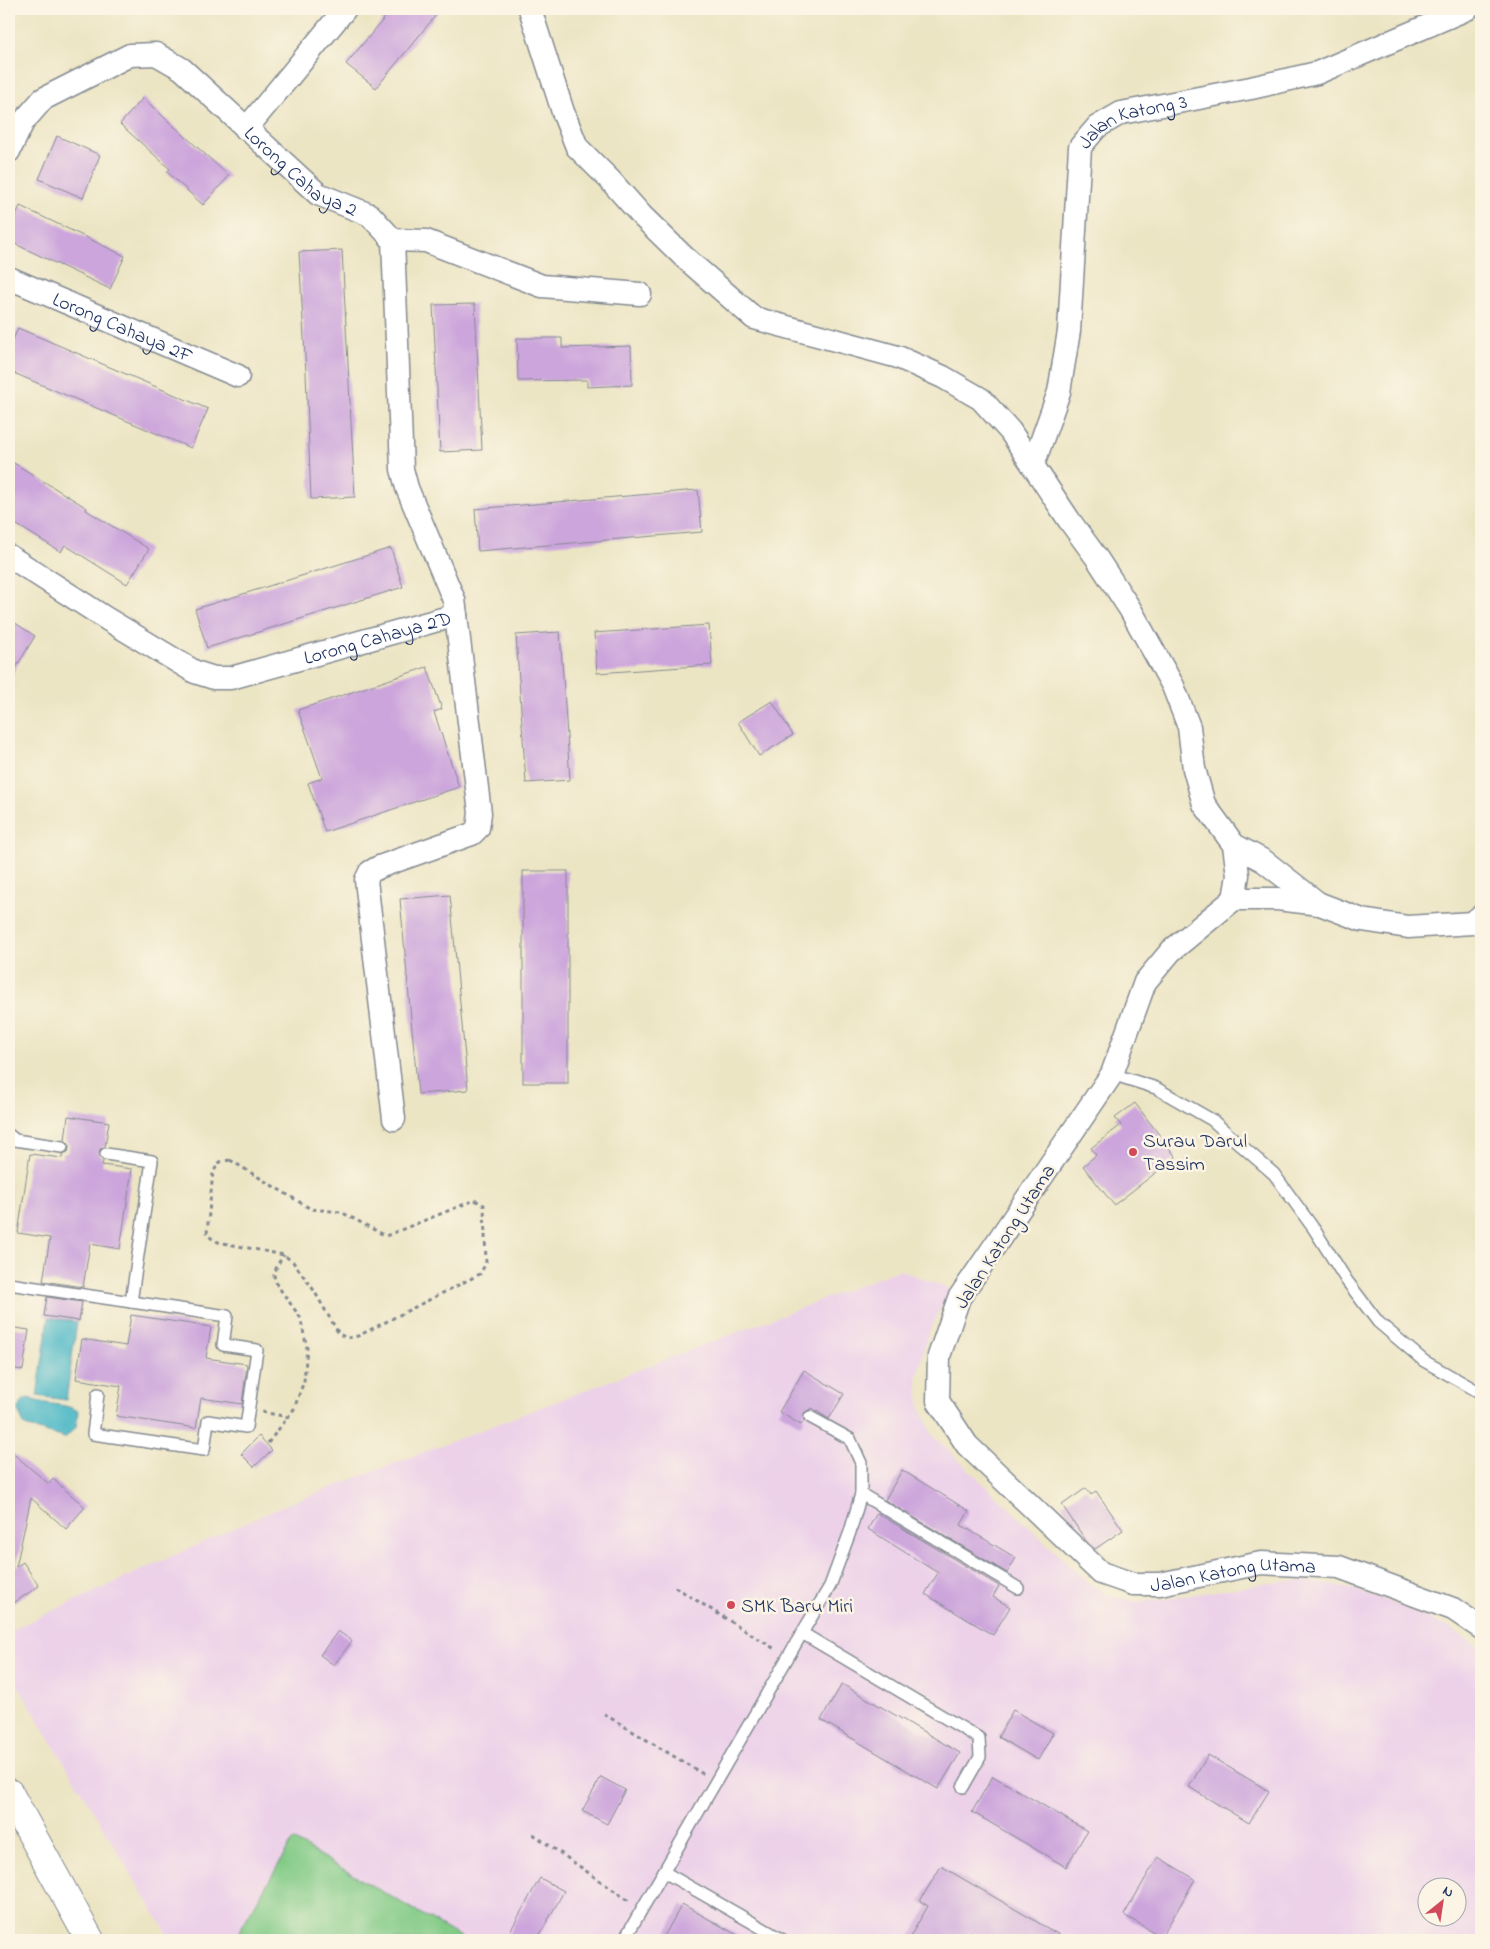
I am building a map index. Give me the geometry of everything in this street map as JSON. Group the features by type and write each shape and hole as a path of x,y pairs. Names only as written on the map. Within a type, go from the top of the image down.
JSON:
{"street":[{"path":"246,129 345,9"},
{"path":"530,9 576,147 684,257 754,318 898,357 944,377 981,399 1010,430 1068,520 1096,557 1130,609 1173,686 1189,727 1194,769 1204,804 1234,845 1264,861 1320,904"},
{"name":"Jalan Katong 3","path":"1033,465 1059,392 1069,331 1080,147 1097,127 1122,113 1317,73 1467,9"},
{"name":"Lorong Cahaya 2","path":"9,151 23,122 43,99 130,55 156,54 182,69 318,194 370,216 393,240"},
{"path":"393,240 426,241 542,286 640,294"},
{"name":"Lorong Cahaya 2D","path":"9,556 107,619 195,672 214,678 231,678 456,615 454,600 407,488 402,470 393,240"},
{"name":"Lorong Cahaya 2F","path":"9,278 238,376"},
{"path":"394,1119 366,880 370,872 379,867 472,834 478,828 480,813 456,615"},
{"path":"1234,845 1238,875 1234,899 1277,899 1320,904 1362,920 1408,927 1478,922"},
{"name":"Jalan Katong Utama","path":"1234,899 1171,951 1145,982 1112,1074 960,1298 939,1356 938,1401 967,1445 1102,1573 1133,1584 1160,1584 1261,1563 1340,1568 1453,1609 1481,1628"},
{"path":"9,1793 90,1940"}],"lane":[{"path":"1112,1074 1156,1088 1212,1120 1274,1174 1314,1229 1347,1281 1378,1322 1424,1361 1481,1393"},
{"path":"9,1135 15,1140 62,1147"},
{"path":"106,1154 152,1161 131,1302"},
{"path":"9,1284 227,1316 223,1345 257,1350 246,1427 208,1422 204,1450 93,1434 98,1394"},
{"path":"624,1940 830,1586 850,1532 861,1494 861,1462 850,1439 810,1417"},
{"path":"861,1494 1018,1588"},
{"path":"802,1633 979,1738 980,1758 963,1787"},
{"path":"664,1872 783,1940"}],"path":[{"path":"230,1160 310,1209 342,1212 386,1236 475,1200 484,1206 486,1263 480,1274 358,1336 347,1338 339,1334 314,1290 293,1262 284,1255 218,1242 207,1233 213,1172 220,1162 230,1160"},
{"path":"268,1443 294,1409 304,1380 307,1348 300,1317 274,1276 277,1265 284,1255"},
{"path":"249,1410 288,1417"},
{"path":"675,1587 789,1657"},
{"path":"604,1714 716,1782"},
{"path":"533,1834 642,1910"}],"shaded area":[{"name":"SMK Baru Miri","path":"899,1270 950,1289 928,1334 917,1378 921,1410 933,1436 1086,1581 1108,1595 1137,1602 1300,1580 1357,1590 1406,1608 1450,1628 1481,1649 1481,1940 171,1940 9,1671 9,1631 273,1510"}],"green space":[{"path":"293,1840 466,1940 234,1940"}],"water":[{"path":"49,1317 77,1322 66,1400 37,1396"},
{"path":"29,1398 67,1406 78,1411 76,1427 65,1438 25,1426 18,1411 23,1400"}],"building":[{"path":"392,9 441,9 376,88 346,64"},
{"path":"143,98 229,176 203,205 167,172 170,169 120,124"},
{"path":"57,136 100,155 83,198 39,179"},
{"path":"20,206 125,256 110,289 9,241 9,230"},
{"path":"342,250 355,497 311,499 299,252"},
{"path":"475,304 482,450 440,452 433,305"},
{"path":"18,328 208,409 191,448 9,371 9,349"},
{"path":"517,338 562,338 562,348 631,346 632,385 587,387 587,380 518,381"},
{"path":"9,460 149,549 127,584 65,545 61,552 9,520"},
{"path":"698,490 702,532 478,551 475,509"},
{"path":"391,548 403,587 207,648 195,609"},
{"path":"9,619 35,636 9,679"},
{"path":"709,625 712,665 597,673 594,633"},
{"path":"560,632 570,780 526,783 516,635"},
{"path":"427,667 442,709 434,712 459,787 325,832 308,783 322,778 298,710"},
{"path":"772,701 793,735 759,756 738,722"},
{"path":"523,871 568,871 568,1083 523,1083"},
{"path":"450,895 468,1090 418,1094 400,899"},
{"name":"Surau Darul Tassim","path":"1135,1103 1176,1157 1114,1205 1083,1166 1096,1155 1091,1148 1121,1125 1115,1118"},
{"path":"68,1116 109,1122 105,1147 100,1149 99,1153 103,1161 102,1165 132,1169 120,1249 90,1244 83,1287 43,1281 50,1238 18,1233 30,1154 62,1158 63,1154 68,1152 69,1144 65,1140"},
{"path":"47,1297 82,1302 79,1321 44,1316"},
{"path":"131,1315 211,1327 206,1358 247,1364 242,1404 201,1398 196,1428 116,1416 121,1386 76,1379 82,1339 126,1346"},
{"path":"9,1327 29,1330 23,1370 9,1368"},
{"path":"804,1370 844,1394 829,1419 812,1408 804,1413 804,1421 801,1425 779,1412"},
{"path":"259,1436 272,1450 254,1467 241,1454"},
{"path":"9,1450 49,1484 53,1479 85,1507 66,1529 31,1498 16,1567 23,1562 39,1586 9,1606 9,1572 11,1570 9,1570"},
{"path":"902,1470 969,1511 961,1525 1016,1558 1007,1573 885,1500"},
{"path":"1086,1488 1091,1495 1096,1491 1123,1530 1095,1549 1087,1542 1062,1505"},
{"path":"877,1513 999,1586 993,1597 1010,1607 993,1635 925,1594 938,1573 868,1529"},
{"path":"338,1631 352,1641 334,1665 320,1655"},
{"path":"842,1684 960,1753 938,1789 821,1720"},
{"path":"1013,1710 1053,1733 1038,1760 998,1737"},
{"path":"1208,1755 1269,1791 1249,1823 1189,1787"},
{"path":"993,1776 1087,1831 1066,1867 972,1812"},
{"path":"601,1777 625,1790 607,1824 582,1811"},
{"path":"1158,1857 1195,1879 1162,1937 1124,1915"},
{"path":"941,1866 1068,1940 987,1940 970,1931 965,1940 908,1940 928,1906 920,1901"},
{"path":"540,1878 564,1891 537,1940 518,1940 508,1935"},
{"path":"682,1904 746,1940 662,1940"}],"place":[{"name":"Surau Darul Tassim","path":"1133,1152"},
{"name":"SMK Baru Miri","path":"731,1605"}]}
